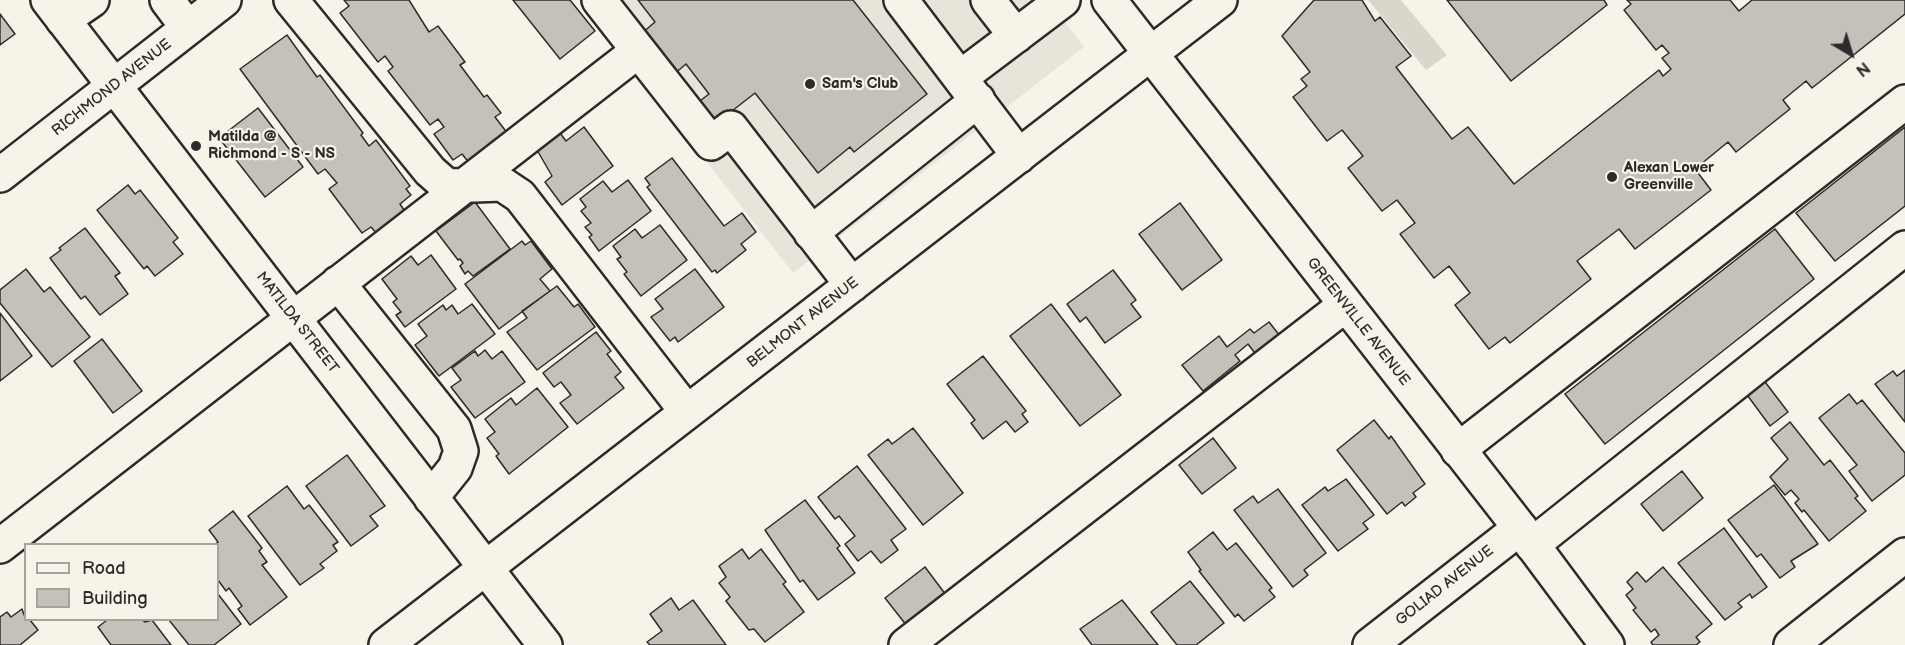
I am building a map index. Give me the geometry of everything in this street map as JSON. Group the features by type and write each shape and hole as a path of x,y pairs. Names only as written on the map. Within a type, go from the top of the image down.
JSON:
{"street":[{"path":"56,10 92,0"},
{"path":"166,0 188,28"},
{"name":"RICHMOND AVENUE","path":"0,175 224,0"},
{"path":"291,0 430,171 447,186 502,184 520,196 687,412"},
{"path":"599,0 711,143 731,128 852,285"},
{"path":"901,0 970,88 1019,156"},
{"path":"988,0 1016,36"},
{"path":"811,232 970,88 1016,36 1063,0"},
{"name":"GREENVILLE AVENUE","path":"1109,0 1344,306 1526,536 1607,645"},
{"name":"BELMONT AVENUE","path":"403,640 485,568 1152,55 1220,0"},
{"name":"MATILDA STREET","path":"56,10 545,645"},
{"path":"0,546 638,51"},
{"path":"1458,450 1905,102"},
{"name":"GOLIAD AVENUE","path":"1370,645 1526,536 1905,248"},
{"path":"338,283 454,429 461,451 455,468 431,498"},
{"path":"906,645 1344,306"},
{"path":"1791,645 1905,555"}],"shaded area":[{"path":"581,0 1048,0 1084,47 793,273"},
{"path":"1368,0 1401,0 1447,55 1426,70"}],"building":[{"path":"344,0 409,0 429,32 438,26 465,62 460,65 484,97 487,95 501,113 495,117 508,134 470,164 462,154 453,160 434,134 444,127 438,119 430,125 388,71 393,67 385,56 378,62 340,13 349,6"},
{"path":"513,0 570,0 595,31 560,59"},
{"name":"Sam's Club","path":"638,0 853,0 927,94 854,152 850,147 818,173 755,93 723,118 712,123 696,104 709,94 686,64 673,75 641,34 655,22"},
{"name":"Alexan Lower Greenville","path":"1314,0 1362,0 1375,21 1380,17 1411,56 1396,67 1452,139 1468,127 1514,184 1659,70 1663,76 1671,69 1662,58 1669,53 1662,45 1656,50 1624,10 1631,4 1627,0 1730,0 1739,11 1752,0 1905,0 1905,14 1812,88 1806,81 1783,100 1790,109 1736,152 1728,142 1695,169 1711,190 1635,249 1619,229 1577,261 1591,279 1510,343 1505,337 1489,349 1455,305 1470,293 1449,266 1434,278 1400,234 1415,223 1397,200 1382,211 1348,168 1363,156 1342,130 1327,141 1293,97 1307,86 1301,79 1310,72 1282,36"},
{"path":"1447,0 1604,0 1607,5 1511,81"},
{"path":"0,14 15,34 0,45"},
{"path":"287,35 317,77 320,75 363,133 361,135 369,146 376,140 410,186 406,189 411,195 400,204 406,213 377,234 371,227 362,233 329,189 337,183 325,169 318,174 240,69"},
{"path":"258,108 303,167 265,197 219,138"},
{"path":"584,127 613,166 562,205 545,182 552,176 537,150 560,133 566,141"},
{"path":"1905,127 1905,206 1835,261 1796,213"},
{"path":"672,158 724,226 742,213 756,232 741,244 746,250 717,273 715,270 712,272 647,187 650,185 645,178"},
{"path":"628,180 651,211 599,251 589,237 592,235 585,227 591,223 581,211 586,207 580,199 603,181 612,192"},
{"path":"128,185 135,194 140,190 178,238 173,242 183,254 155,276 147,266 144,269 97,210"},
{"path":"475,202 510,249 473,276 468,271 465,274 460,266 463,263 460,259 458,260 436,231"},
{"path":"1180,203 1222,260 1182,290 1139,234"},
{"path":"660,225 687,260 641,296 624,274 627,272 617,259 621,257 613,246 635,229 642,238"},
{"path":"85,228 120,273 115,276 128,294 100,315 85,296 81,299 50,258"},
{"path":"1775,229 1814,279 1605,444 1565,394"},
{"path":"522,241 525,245 531,241 552,269 540,279 550,291 499,329 465,284"},
{"path":"431,255 456,289 405,327 396,315 401,312 393,302 397,299 382,279 411,256 418,265"},
{"path":"26,269 44,292 50,287 90,337 52,367 0,303 0,290"},
{"path":"695,269 724,307 678,342 675,337 670,341 651,317 663,309 655,299"},
{"path":"1113,270 1136,300 1131,304 1141,317 1105,343 1086,317 1080,322 1067,304"},
{"path":"557,286 574,307 578,304 595,327 537,370 507,332 527,318 522,311"},
{"path":"472,304 495,334 439,376 415,345 427,336 418,324 443,305 446,310 452,305 458,314"},
{"path":"1051,304 1121,395 1080,426 1010,336"},
{"path":"0,313 32,356 0,381"},
{"path":"1269,322 1288,346 1264,365 1248,344 1235,355 1240,361 1203,391 1182,365 1219,336 1227,347 1250,329 1254,333"},
{"path":"596,332 611,351 607,354 621,372 615,377 624,388 577,424 560,403 571,395 561,382 554,387 543,373"},
{"path":"102,339 142,391 113,413 74,361"},
{"path":"485,350 492,359 502,351 525,382 475,418 451,387 461,380 452,368 475,351 478,356"},
{"path":"983,356 1026,411 1022,414 1028,422 1015,432 1006,421 983,439 971,423 975,420 947,384"},
{"path":"1905,370 1905,422 1875,384 1893,371 1897,376"},
{"path":"1759,374 1788,412 1770,426 1742,388"},
{"path":"537,388 568,427 509,474 496,456 499,454 487,438 495,432 485,419 511,398 516,405"},
{"path":"1849,394 1857,404 1862,400 1905,453 1905,475 1872,501 1849,471 1857,465 1819,418"},
{"path":"1374,420 1389,439 1391,436 1425,484 1413,493 1416,497 1405,506 1402,502 1387,514 1337,450"},
{"path":"1790,422 1824,465 1830,460 1858,496 1855,498 1866,511 1829,541 1804,510 1802,512 1795,503 1799,499 1791,490 1785,495 1770,477 1788,459 1771,438"},
{"path":"913,428 963,493 923,525 868,455 888,439 892,444"},
{"path":"1213,438 1236,468 1202,494 1179,465"},
{"path":"347,455 385,506 370,516 378,526 351,546 306,486"},
{"path":"857,466 906,529 891,540 898,550 881,563 871,551 858,561 845,544 855,536 839,516 835,519 818,497"},
{"path":"1682,471 1703,498 1663,531 1641,504"},
{"path":"1346,479 1374,515 1363,523 1368,529 1338,551 1302,505 1325,487 1328,491"},
{"path":"1774,485 1818,544 1791,561 1795,567 1780,578 1761,554 1757,557 1728,520"},
{"path":"287,486 304,509 309,505 338,542 333,545 337,551 320,564 324,568 300,585 248,516"},
{"path":"1278,489 1326,553 1304,570 1308,575 1293,587 1234,510 1253,496 1258,503"},
{"path":"805,500 840,546 837,548 855,573 818,600 803,580 800,582 765,530"},
{"path":"233,511 262,548 259,551 267,562 262,565 287,597 250,625 238,609 242,606 229,588 226,591 219,581 219,543 216,543 209,530"},
{"path":"1724,528 1767,587 1752,598 1750,594 1738,603 1742,607 1725,620 1678,563"},
{"path":"1213,532 1227,550 1236,543 1272,588 1269,590 1275,597 1244,621 1238,614 1235,617 1199,571 1201,570 1188,552"},
{"path":"742,549 749,559 761,549 786,582 783,584 804,612 765,642 754,629 749,630 726,601 730,597 719,583 726,577 719,566"},
{"path":"925,567 946,595 907,626 885,598"},
{"path":"1663,567 1712,624 1696,637 1700,642 1696,645 1653,645 1651,642 1659,635 1655,629 1651,632 1633,610 1636,608 1626,595 1633,589 1627,582 1637,572 1646,582"},
{"path":"1190,581 1224,623 1196,645 1177,645 1151,612"},
{"path":"219,595 241,624 214,645 189,645 170,621 219,621"},
{"path":"671,598 679,610 693,600 726,645 650,645 647,642 662,631 650,614"},
{"path":"1122,600 1158,645 1092,645 1080,629"},
{"path":"22,609 24,621 31,621 38,630 20,645 0,645 0,617 7,612 11,617"},
{"path":"106,621 153,621 171,645 111,645 98,627"}],"place":[{"name":"Sam's Club","path":"810,84"},
{"name":"Matilda @ Richmond - S - NS","path":"196,146"},
{"name":"Alexan Lower Greenville","path":"1612,177"}]}
